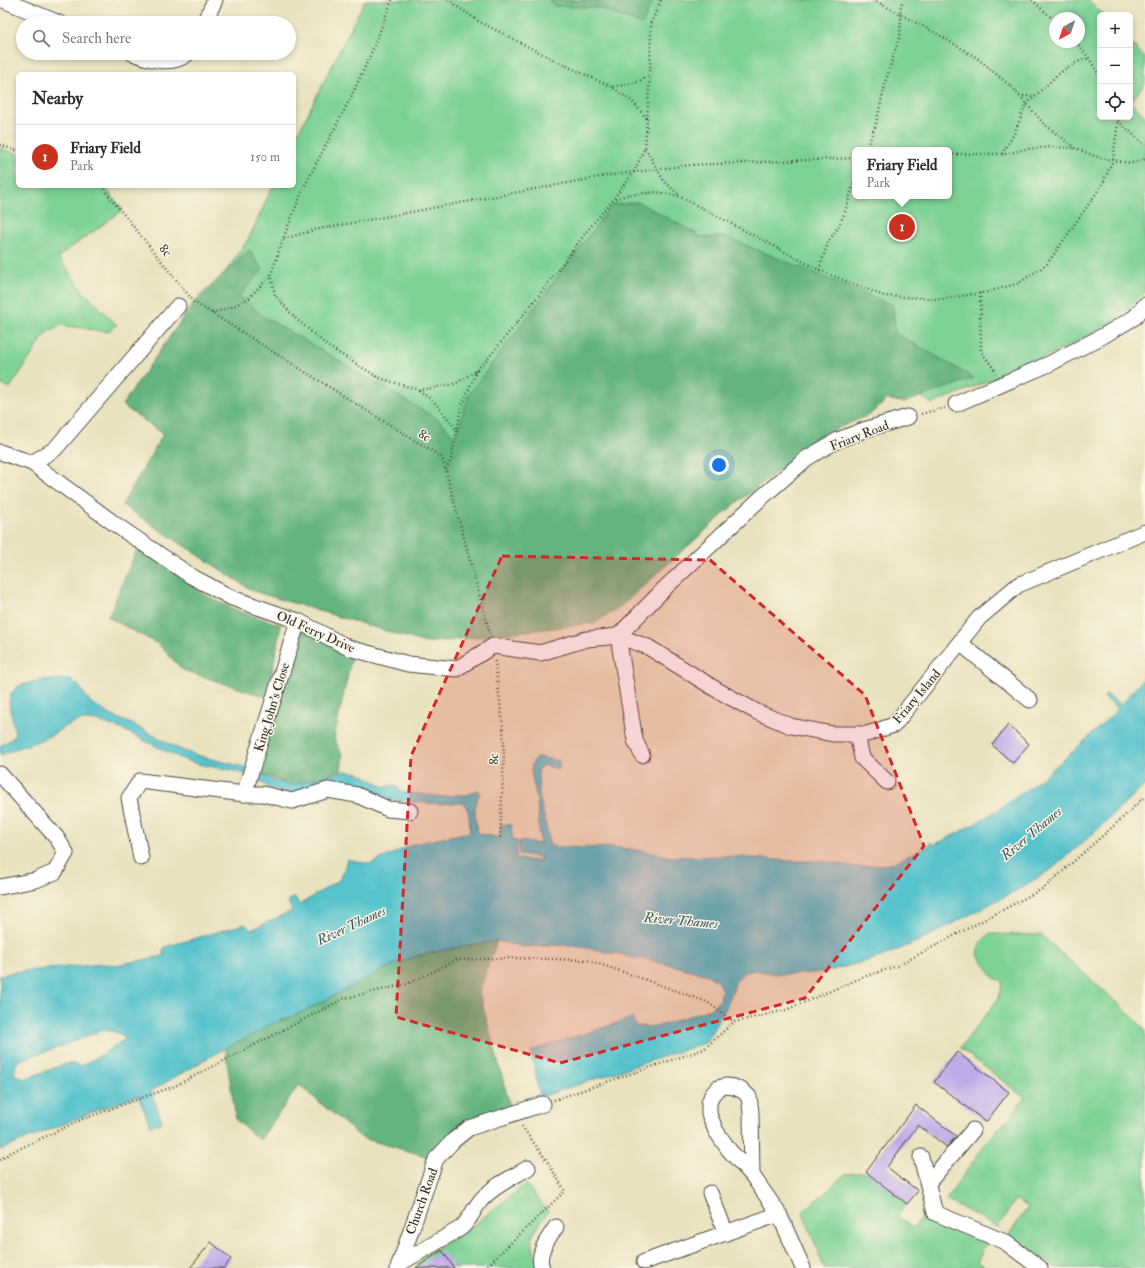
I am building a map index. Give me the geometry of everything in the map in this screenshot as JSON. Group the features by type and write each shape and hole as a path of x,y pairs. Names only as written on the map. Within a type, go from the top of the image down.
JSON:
{"street":[{"path":"3,0 42,16"},
{"path":"207,16 215,0"},
{"path":"156,60 174,60"},
{"path":"956,404 1049,364 1103,336 1135,317 1145,305"},
{"path":"32,463 55,449 178,306"},
{"name":"Friary Road","path":"618,636 666,587 806,458 838,440 864,430 908,417"},
{"name":"Old Ferry Drive","path":"0,452 32,463 119,527 191,576 232,598 298,621 349,648 408,664 456,669 493,646"},
{"name":"Friary Island","path":"618,636 648,647 717,690 757,712 791,726 833,734 867,734 894,725 979,618 1018,585 1145,532"},
{"name":"King John's Close","path":"244,794 298,621"},
{"path":"493,646 540,653 587,639 618,636 635,740 642,755"},
{"path":"960,643 1030,700"},
{"path":"856,734 862,758 887,782"},
{"path":"0,774 57,838 66,853 55,872 36,880 0,887"},
{"path":"141,858 129,798 140,781 244,794 263,794 292,801 328,790 357,795 388,810 410,811"},
{"path":"752,1175 751,1113 749,1097 743,1091 734,1087 726,1086 718,1088 712,1095 709,1103 709,1114 716,1130 729,1150 752,1175 779,1214 803,1268"},
{"name":"Church Road","path":"398,1266 436,1159 454,1140 469,1128 543,1104"},
{"path":"928,1183 973,1130"},
{"path":"921,1157 935,1213 1005,1242 1040,1268"},
{"path":"398,1266 435,1242 461,1228 469,1221 483,1198 495,1188 528,1168"},
{"path":"710,1193 726,1233"},
{"path":"644,1262 779,1214"},
{"path":"542,1268 540,1257 542,1250 556,1227"}],"path":[{"path":"392,0 371,54 351,97 303,189 283,239 272,276 274,295 294,317 329,347 379,378 419,390 436,404 456,429"},
{"path":"448,0 478,21 556,61 612,87 633,102 646,119"},
{"path":"446,470 451,460 461,408 477,370 535,300 634,172 645,147 650,75 651,23 661,0"},
{"path":"873,0 936,33 977,58 1014,89 1043,123 1075,148 1100,158 1131,162 1145,159"},
{"path":"867,147 876,124 886,80 900,34 900,15 903,0"},
{"path":"1032,0 1049,16"},
{"path":"1081,48 1097,72"},
{"path":"1002,154 1014,134 1026,104 1060,72 1075,62 1089,58"},
{"path":"612,87 638,82 650,75"},
{"path":"1019,96 1035,96"},
{"path":"645,147 664,181 679,196 819,270 884,296 941,299 980,293 1019,283 1047,264 1102,185 1113,160 1118,121"},
{"path":"1118,121 1145,145"},
{"path":"0,145 16,150"},
{"path":"952,154 1002,154 1026,149 1053,147 1075,148"},
{"path":"283,239 314,230 605,176 691,165 852,158"},
{"name":"8c","path":"103,188 194,302 442,457 493,646 503,726 504,754 500,838"},
{"path":"819,270 828,242 838,228 852,188"},
{"path":"613,200 626,195 657,192 679,196"},
{"path":"212,313 232,307 249,298 272,276"},
{"path":"980,293 981,351 994,369 999,385"},
{"path":"419,390 455,384 477,370"},
{"path":"908,417 936,411 956,404"},
{"path":"543,1104 704,1049 734,1022 786,1010 863,977 897,966 1044,888 1128,814 1145,796"},
{"path":"0,1160 10,1153 83,1119 175,1086 345,998 407,984 456,960 512,958 587,960 707,1002 734,1022"},
{"path":"485,1268 565,1191 547,1161 512,1113"}],"highlighted area":[{"path":"502,556 710,560 865,695 924,846 805,998 560,1063 396,1017 411,756"}],"green space":[{"path":"365,0 1089,0 1101,12 1097,12 1097,120 1133,120 1133,105 1145,116 1145,292 1117,317 1085,338 1051,354 932,404 805,314 455,460 206,300 249,238 272,188 296,188 296,137"},
{"path":"550,0 653,0 642,25 599,8 554,6"},
{"path":"1133,45 1145,58 1145,84 1133,98"},
{"path":"0,148 16,153 16,188 106,188 123,210 58,257 83,291 117,325 108,332 61,325 47,332 10,388 0,384"},
{"path":"638,202 702,237 726,237 893,305 895,333 974,378 903,403 888,399 869,415 829,432 735,504 621,606 595,623 426,643 253,591 122,505 163,434 122,405 194,302 249,250 263,270 239,296 263,316 439,420 455,437 469,394 612,205"},
{"path":"138,547 205,595 240,612 281,625 266,697 183,670 158,644 108,617"},
{"path":"291,626 354,646 334,739 343,756 341,770 292,786 256,771"},
{"path":"989,934 1041,935 1134,1018 1145,1030 1145,1268 1056,1268 1009,1235 1028,1207 1016,1199 998,1227 946,1200 986,1143 1025,1098 960,1048 998,999 1001,991 1002,981 994,978 978,955 980,943"},
{"path":"497,941 479,992 512,1113 469,1128 436,1159 362,1138 299,1085 260,1140 236,1120 225,1048 253,1035 267,1026 300,1013 383,969 416,956 463,946"},
{"path":"866,1172 907,1204 897,1215 912,1228 927,1214 987,1243 977,1262 987,1268 824,1268 803,1212 846,1174"},
{"path":"526,1184 548,1211 531,1238 538,1268 415,1268 424,1256 462,1234"}],"water":[{"name":"River Thames","path":"1145,677 1145,785 1087,839 1053,868 1023,887 919,941 881,957 825,972 777,974 755,970 746,972 736,981 727,1006 705,1043 540,1097 531,1051 632,1018 636,1026 656,1027 710,1009 720,1000 722,991 718,982 708,975 672,965 659,963 645,958 636,959 617,953 610,953 595,949 564,945 524,947 497,941 463,946 416,956 383,969 300,1013 267,1026 253,1035 225,1048 151,1091 162,1122 151,1126 138,1096 100,1109 0,1150 0,976 13,972 103,964 116,965 164,956 163,949 165,947 245,924 251,930 292,911 288,901 295,897 299,905 339,880 343,873 347,859 370,864 414,844 470,832 468,809 461,803 440,804 393,800 361,786 347,783 331,784 297,795 288,795 277,791 243,773 191,762 113,726 88,720 82,720 66,726 34,743 0,756 0,746 13,738 15,733 9,702 11,693 18,686 41,680 62,679 72,681 78,685 90,702 110,715 134,725 181,750 252,769 275,781 293,785 344,771 359,773 385,787 394,785 403,792 442,797 467,795 478,790 480,793 477,799 475,813 478,833 500,838 501,824 511,825 513,840 517,841 516,859 539,861 540,857 519,854 519,841 540,844 537,801 531,771 532,764 535,759 539,757 559,761 559,769 543,765 538,770 539,793 550,846 581,848 612,847 638,850 671,857 727,856 791,861 823,861 856,867 891,864 928,846 931,842 933,845 985,818 1032,786 1054,768 1097,730 1118,709 1104,697 1106,694 1121,705","holes":["102,1030 112,1031 126,1038 103,1054 80,1066 69,1063 24,1079 14,1074 16,1064 20,1060 65,1045"]}],"building":[{"path":"1008,725 1029,744 1013,763 992,745"},
{"path":"957,1052 1009,1092 986,1122 934,1082"},
{"path":"916,1105 956,1136 947,1147 918,1125 887,1167 918,1191 907,1204 866,1172"},
{"path":"211,1242 231,1259 224,1268 190,1268"},
{"path":"442,1250 454,1268 416,1268"}],"place":[{"name":"Friary Field","path":"902,227"}]}
